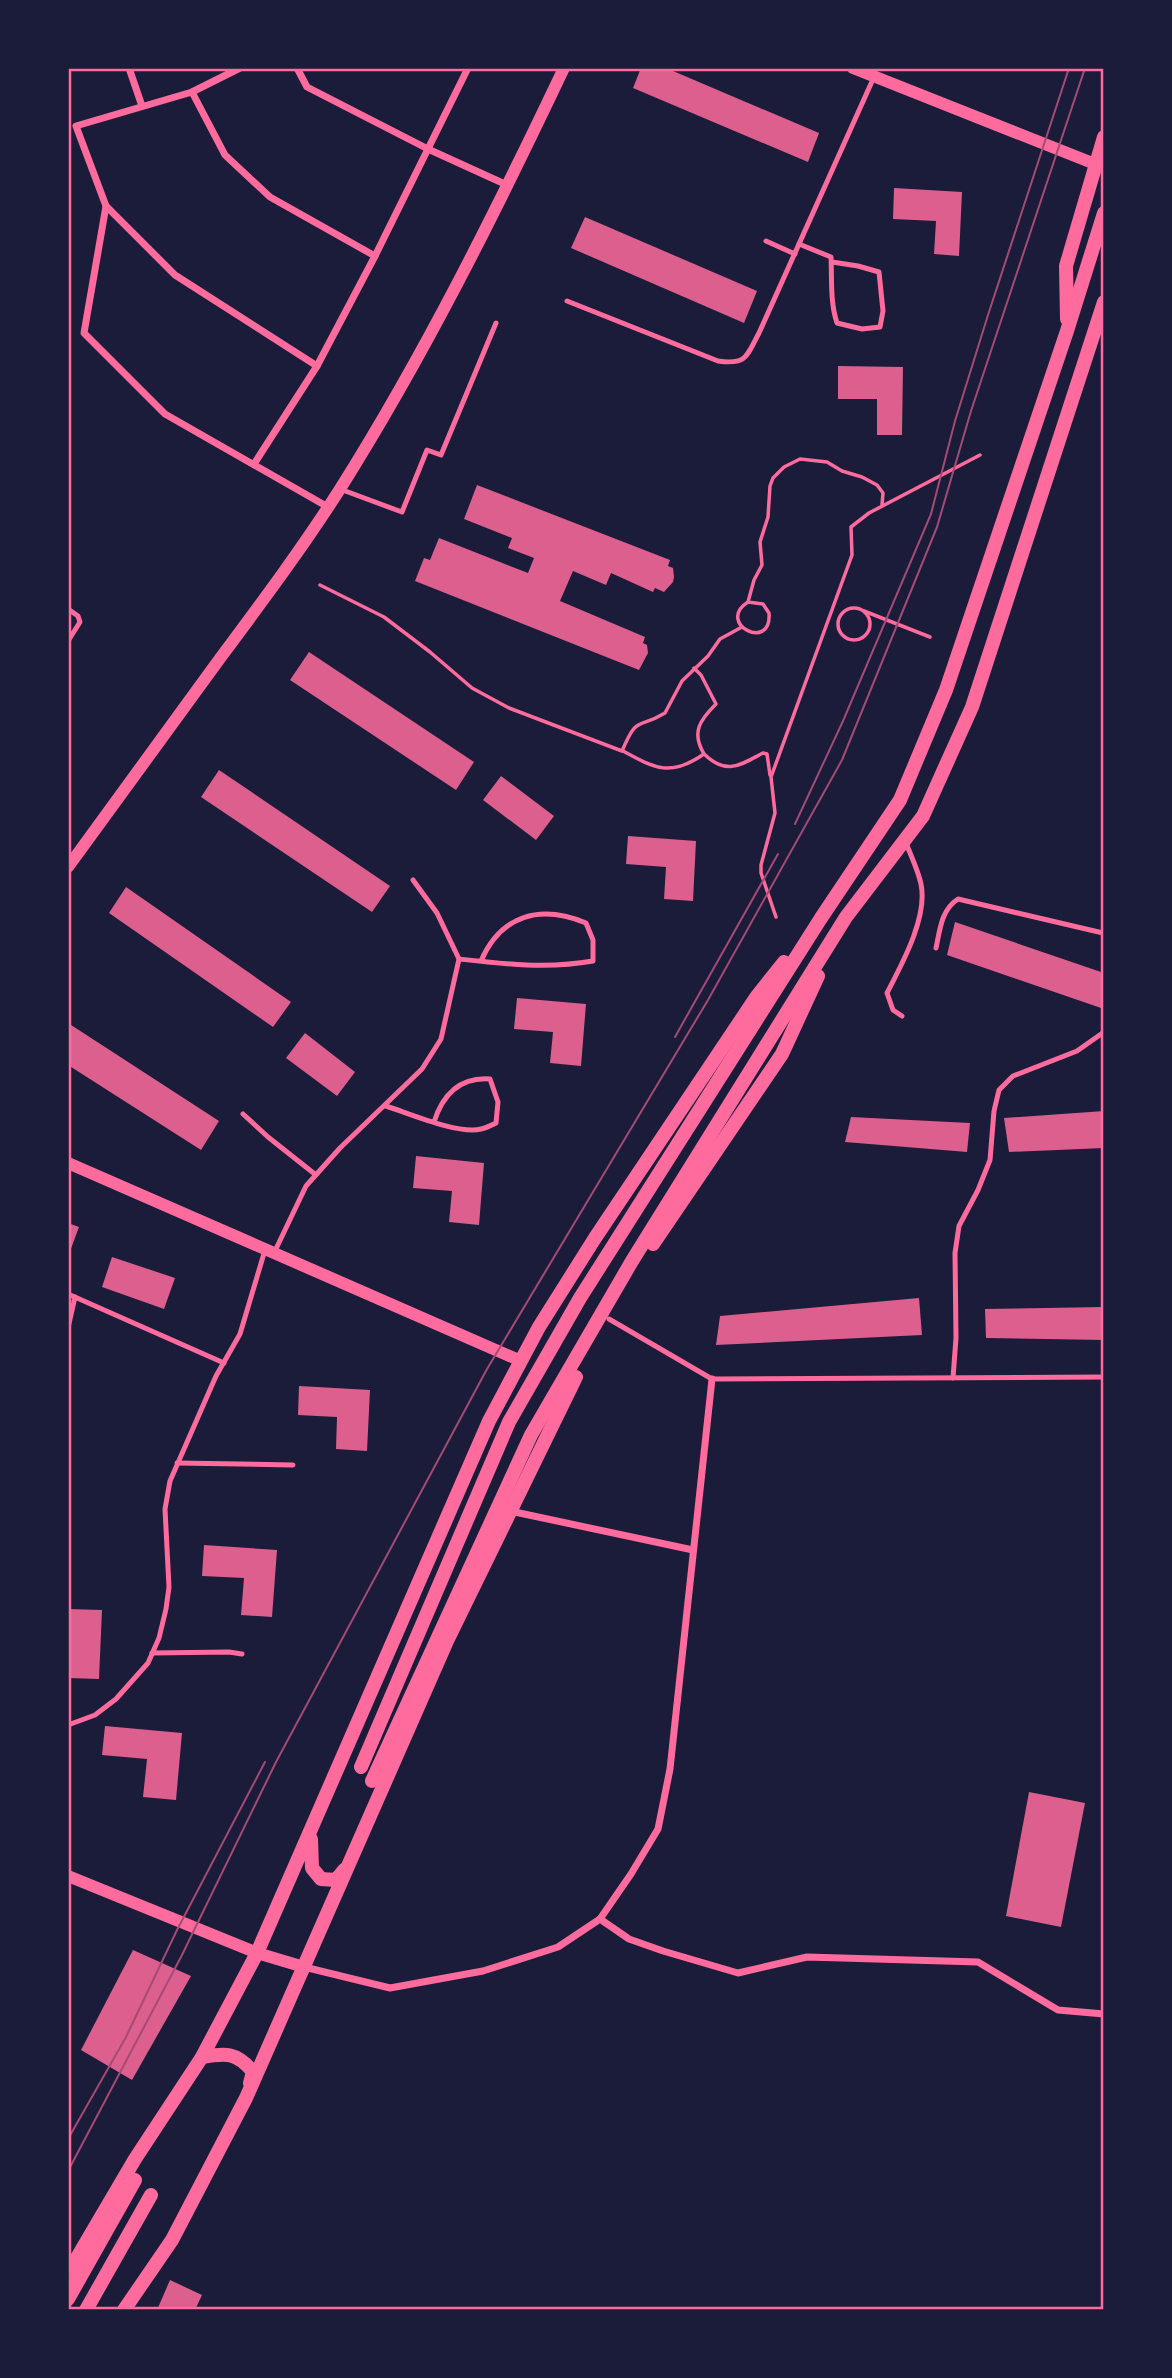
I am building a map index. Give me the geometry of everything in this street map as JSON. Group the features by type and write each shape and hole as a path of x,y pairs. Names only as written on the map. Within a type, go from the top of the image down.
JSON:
{"main road":[{"path":"1067,331 1066,266 1104,137"},
{"path":"361,1767 509,1422 580,1298 821,918 900,800 946,690 1104,213"},
{"path":"372,1781 531,1435 632,1262 846,917 923,816 972,707 1104,302"},
{"path":"124,2310 172,2240 246,2098 447,1641 571,1384 643,1259 782,1054 846,917"},
{"path":"68,2273 135,2159 202,2057 257,1953 489,1421 539,1327 595,1238 757,996 821,918"},
{"path":"311,1831 312,1868 321,1879 336,1880 349,1863"},
{"path":"202,2057 226,2053 245,2061 253,2072 246,2098"},
{"path":"68,2299 135,2180"},
{"path":"86,2310 151,2195"}],"street":[{"path":"129,68 142,106"},
{"path":"240,68 192,92 76,126 106,206 175,275 317,366"},
{"path":"297,68 307,87 428,149 508,186"},
{"path":"254,464 317,366 468,68"},
{"path":"68,867 278,580 340,488 413,363 508,186 564,68"},
{"path":"853,68 1095,164"},
{"path":"192,92 225,155 270,197 375,256"},
{"path":"106,206 83,334 165,414 327,507"},
{"path":"68,1163 521,1361"},
{"path":"68,1876 257,1953 390,1988 484,1971 558,1947 600,1919 658,1829 670,1769 712,1379"},
{"path":"510,1511 693,1550"},
{"path":"600,1919 629,1939 738,1973 807,1957 978,1962 1058,2010 1104,2014"}],"lane":[{"path":"567,301 718,361 736,363 745,359 795,254 869,73"},
{"path":"766,241 795,254"},
{"path":"799,244 831,257 833,310 837,323 862,329 880,327 889,330"},
{"path":"832,262 879,272 883,311 880,327"},
{"path":"340,488 402,512 427,450 441,455 496,323"},
{"path":"68,609 78,616 80,622 68,641"},
{"path":"902,1016 892,1010 887,993 908,954 920,912 922,886 905,840"},
{"path":"68,1725 95,1715 116,1699 148,1663 166,1609 169,1587 165,1509 170,1481 196,1418 240,1334 270,1252 306,1186 340,1148 422,1069 441,1039 459,959 437,913 413,880"},
{"path":"936,948 941,922 949,905 958,899 1103,932"},
{"path":"459,959 481,961 565,966 593,961 593,940 586,923 567,916 531,915 509,923 487,948 481,961"},
{"path":"953,1378 956,1338 955,1253 959,1226 990,1160 994,1111 999,1090 1013,1076 1077,1051 1104,1031"},
{"path":"386,1106 434,1122 451,1127 479,1130 496,1123 498,1102 490,1079 474,1078 453,1090 439,1107 434,1122"},
{"path":"243,1114 268,1138 316,1175"},
{"path":"68,1328 72,1296 224,1363"},
{"path":"609,1319 712,1379 1104,1377"},
{"path":"177,1463 293,1465"},
{"path":"152,1653 242,1654"}],"path":[{"path":"771,778 852,555 852,527 882,505 981,455"},
{"path":"748,602 758,602 767,608 770,619 761,632 750,633 742,627 739,613 748,602 754,580 762,565 760,542 768,517 770,486 773,478 785,467 800,459 827,462 877,485 883,493 882,505"},
{"path":"320,585 384,617 478,691 509,708 666,770 676,769 704,754"},
{"path":"859,609 869,620 869,630 862,638 852,640 843,636 838,621 844,611 854,608 859,609 930,637"},
{"path":"827,623 838,621"},
{"path":"622,751 631,729 638,723 665,713 678,688 694,668 708,656 720,639 742,627"},
{"path":"694,668 701,675 716,704 698,724 696,735 704,754 718,764 736,768 759,755 767,754 775,813 761,873 776,916"}],"building":[{"path":"641,68 666,68 819,133 808,162 633,88"},
{"path":"894,188 962,192 959,256 934,254 936,221 893,219"},
{"path":"585,217 757,291 744,323 571,248"},
{"path":"838,366 903,367 902,435 877,435 877,399 838,399"},
{"path":"477,485 670,560 668,566 673,568 674,577 664,592 655,588 653,592 611,573 606,585 573,571 560,601 645,637 643,643 647,645 648,653 639,670 415,581 424,558 430,560 439,538 528,573 534,558 508,548 512,538 464,519"},
{"path":"309,652 474,762 456,790 290,680"},
{"path":"219,770 390,886 372,912 201,797"},
{"path":"501,776 554,816 536,840 483,800"},
{"path":"628,836 696,841 693,901 664,899 666,867 626,864"},
{"path":"126,887 291,1002 273,1027 109,913"},
{"path":"955,922 1104,973 1104,1003 1101,1008 947,955"},
{"path":"517,998 586,1004 581,1066 550,1063 553,1032 514,1029"},
{"path":"68,1023 219,1121 201,1150 68,1065"},
{"path":"305,1033 355,1072 337,1096 286,1058"},
{"path":"1104,1111 1104,1148 1009,1152 1004,1118"},
{"path":"851,1117 970,1123 967,1152 845,1142"},
{"path":"416,1156 484,1163 479,1225 449,1222 452,1191 413,1188"},
{"path":"68,1223 79,1227 69,1254 68,1254"},
{"path":"112,1257 175,1278 164,1309 102,1287"},
{"path":"919,1298 922,1335 716,1345 720,1316"},
{"path":"1104,1307 1104,1340 986,1338 985,1309"},
{"path":"299,1386 370,1390 367,1451 336,1449 337,1417 298,1415"},
{"path":"204,1545 277,1550 272,1617 241,1615 244,1578 202,1576"},
{"path":"68,1609 102,1610 99,1679 68,1678"},
{"path":"105,1726 182,1733 176,1800 143,1797 147,1759 102,1755"},
{"path":"1029,1792 1085,1803 1061,1927 1006,1916"},
{"path":"133,1950 191,1976 132,2080 81,2050"},
{"path":"170,2280 202,2295 195,2310 157,2310"}],"tram line":[{"path":"795,824 843,721 931,514 955,421 1069,68"},
{"path":"68,2171 181,1957 276,1762 487,1369 708,1000 842,760 937,527 971,411 1085,68"},
{"path":"675,1037 778,854"},
{"path":"68,2139 126,2037 177,1930 265,1762"}]}
